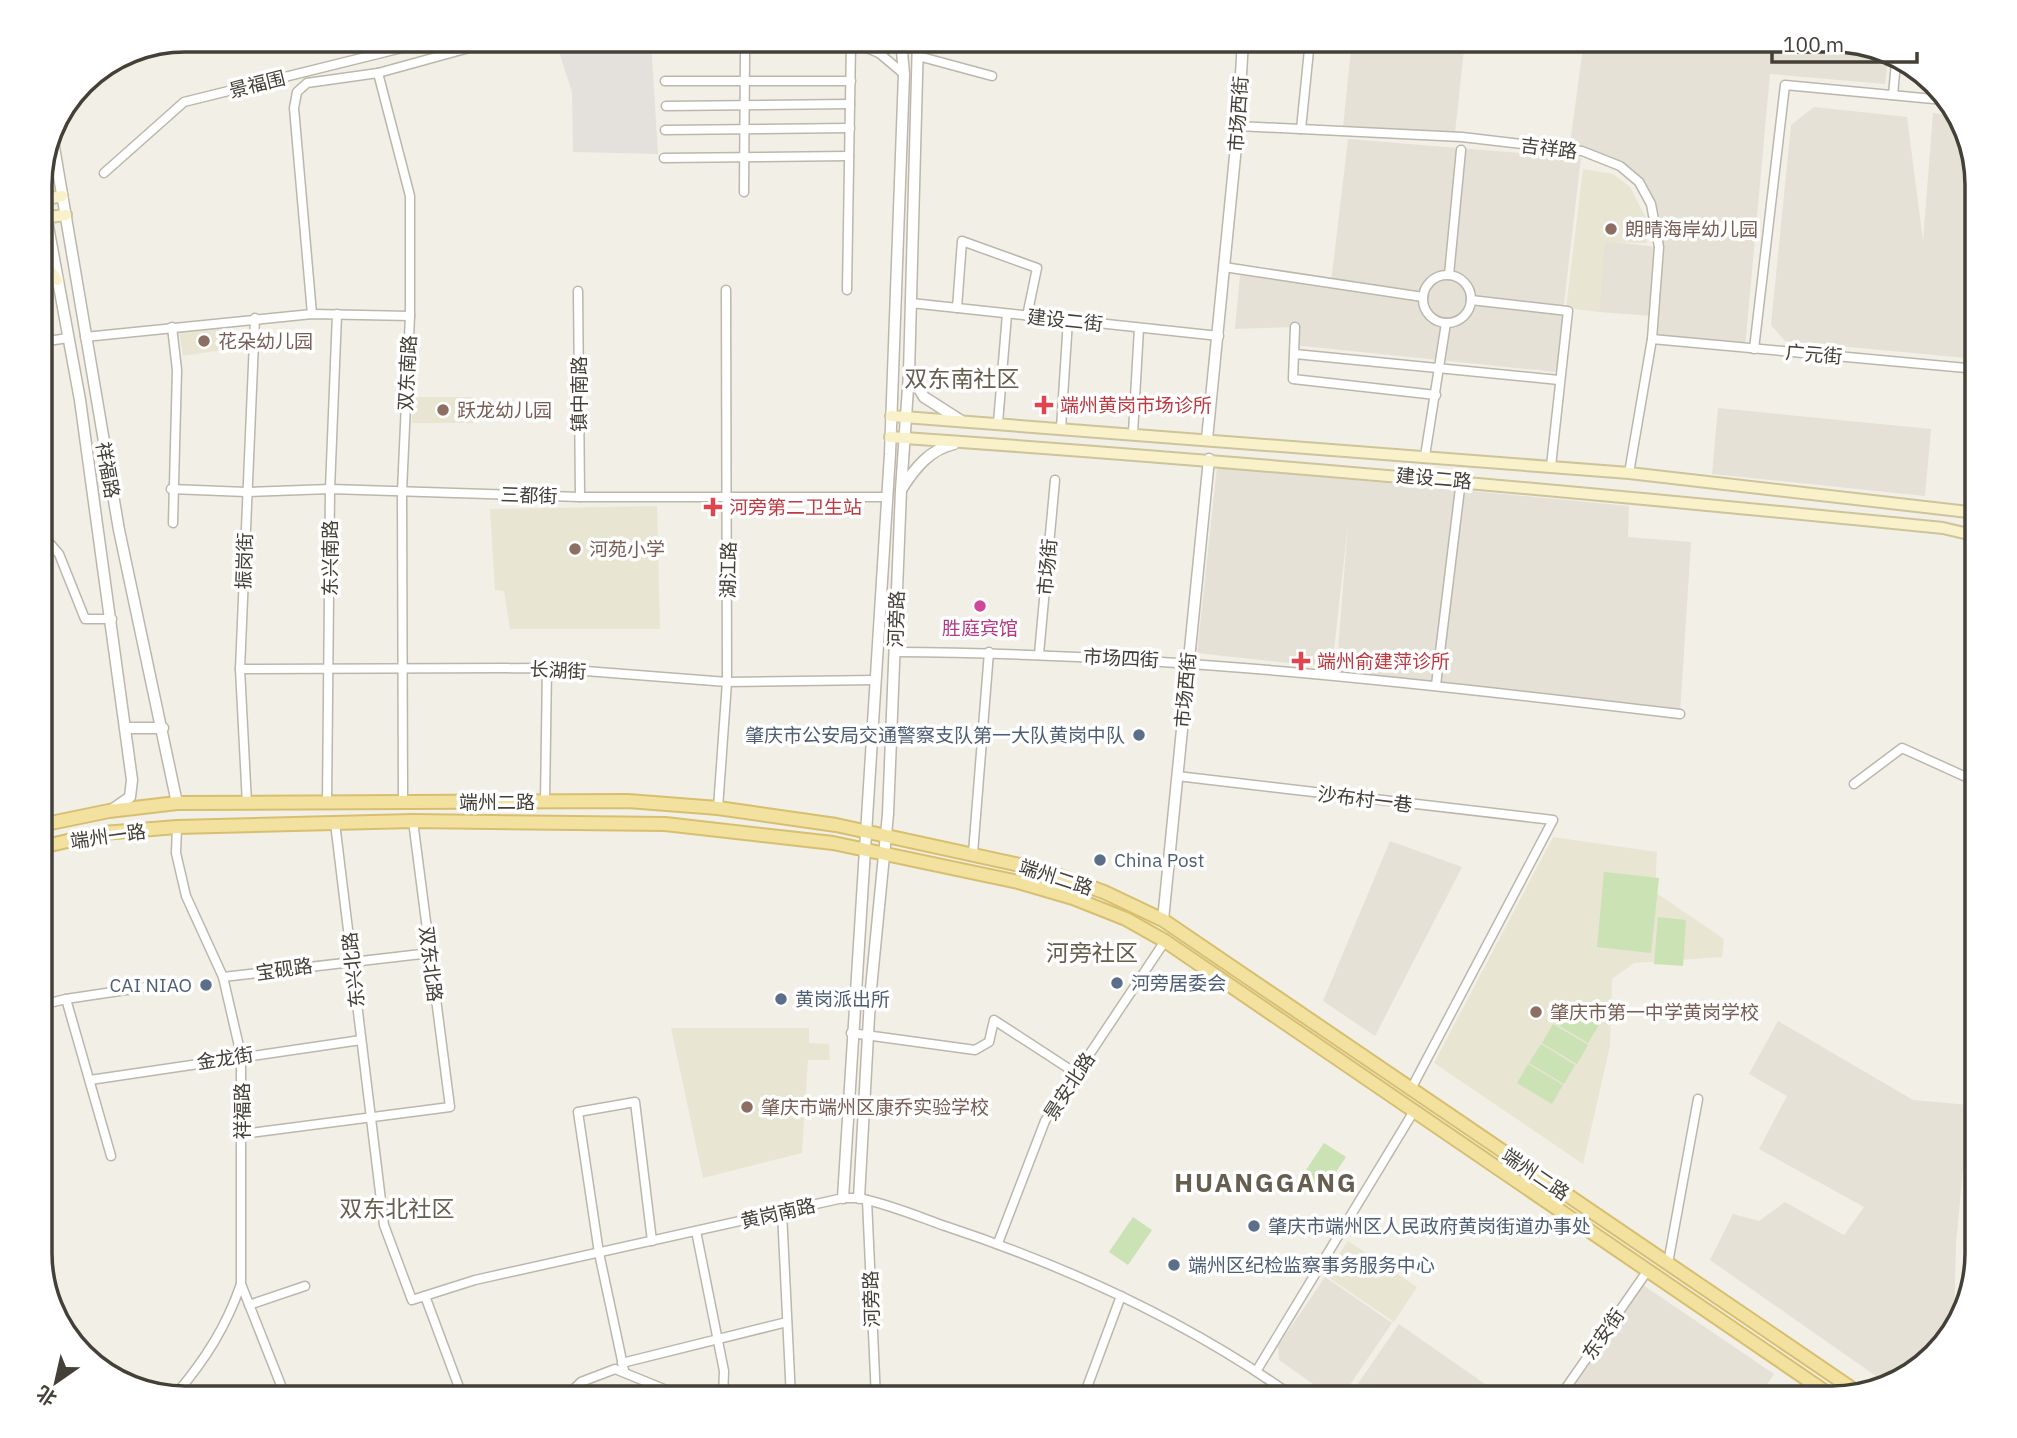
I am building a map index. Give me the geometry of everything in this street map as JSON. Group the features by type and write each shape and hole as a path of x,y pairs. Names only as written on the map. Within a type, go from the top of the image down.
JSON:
{"main road":[{"path":"53,196 62,196"},
{"path":"53,217 66,215"},
{"path":"53,274 57,280"},
{"name":"建设二路","path":"891,416 1551,466 1965,512"},
{"path":"1015,443 1016,424"},
{"name":"建设二路","path":"890,436 1015,443 1461,480 1943,528 1965,533"},
{"path":"1943,528 1948,523 1948,510"},
{"name":"端州二路","path":"109,811 177,803 628,801 718,808 835,825 1043,870 1092,888 1163,920 1846,1384"},
{"name":"端州一路","path":"53,823 109,811"},
{"name":"端州二路","path":"177,827 413,821 665,824 833,843 1018,882 1073,898 1126,919 1165,942 1817,1386"},
{"path":"833,843 835,825"},
{"name":"端州一路","path":"53,844 103,833 177,827"},
{"path":"938,866 942,847"},
{"path":"1787,1365 1796,1350"}],"street":[{"name":"市场西街","path":"1207,439 1219,336 1242,52"},
{"path":"1301,129 1309,52"},
{"name":"景福围","path":"104,173 184,102 382,53"},
{"path":"312,313 294,108 297,92 307,83 378,73 451,53"},
{"path":"848,290 849,53"},
{"path":"879,53 904,74"},
{"name":"河旁路","path":"843,1198 851,1034 866,850 887,497 904,74 902,53"},
{"name":"河旁路","path":"874,1386 863,1199 868,1036 886,854 901,490 909,373 918,53"},
{"path":"744,192 745,54"},
{"path":"918,56 992,76"},
{"path":"1893,95 1895,69"},
{"name":"双东南路","path":"378,73 410,196 410,316 402,491 403,803"},
{"path":"665,81 850,81"},
{"path":"1754,349 1785,85 1931,99"},
{"path":"666,106 850,104"},
{"name":"吉祥路","path":"1238,126 1462,137 1574,150 1620,166 1639,182 1651,204 1659,247 1652,339 1629,473"},
{"path":"665,130 850,128"},
{"path":"1449,275 1461,150"},
{"path":"664,158 849,156"},
{"name":"祥福路","path":"55,164 66,215 119,530 177,803"},
{"path":"957,308 962,242 1037,268 1027,316"},
{"name":"祥福路","path":"53,262 68,338 112,619 132,780 130,797 109,811"},
{"path":"1224,267 1423,297"},
{"path":"1449,275 1464,282 1471,300 1461,318 1446,323 1438,321 1427,311 1423,297 1434,278 1449,275"},
{"path":"57,280 76,281"},
{"name":"湖江路","path":"718,808 727,682 729,497 726,290"},
{"name":"镇中南路","path":"578,291 580,497"},
{"path":"1471,300 1568,311 1551,466"},
{"name":"建设二街","path":"911,303 1219,336"},
{"path":"85,337 312,313 410,316"},
{"name":"东兴南路","path":"327,803 330,489 337,314"},
{"path":"998,423 1007,314"},
{"name":"振岗街","path":"247,804 240,669 255,318"},
{"path":"1061,428 1068,320"},
{"path":"1425,456 1446,323"},
{"path":"172,327 177,370 171,489 173,523"},
{"path":"1295,327 1293,379 1436,395"},
{"path":"1133,433 1139,328"},
{"path":"53,340 68,338"},
{"name":"广元街","path":"1652,339 1965,368"},
{"path":"1295,354 1559,380"},
{"path":"909,373 924,397 960,420"},
{"path":"901,490 924,460 945,446 963,442"},
{"name":"市场西街","path":"1163,920 1209,459"},
{"name":"市场街","path":"1039,654 1055,480"},
{"path":"1436,685 1461,480"},
{"name":"三都街","path":"171,489 246,492 330,489 580,497 887,497"},
{"path":"53,547 59,554 85,620 112,619"},
{"name":"市场四街","path":"894,652 989,652 1187,661 1436,685 1680,714"},
{"path":"973,853 989,652"},
{"path":"545,802 547,668"},
{"name":"长湖街","path":"240,669 547,668 727,682 876,680"},
{"path":"126,729 163,728"},
{"path":"1854,784 1902,748 1965,777"},
{"name":"沙布村一巷","path":"1177,776 1553,820 1411,1089"},
{"name":"双东北路","path":"371,1117 450,1107 413,821"},
{"name":"东兴北路","path":"335,823 371,1117"},
{"name":"祥福路","path":"177,827 176,853 186,895 223,977 242,1055 241,1284 281,1386"},
{"name":"景安北路","path":"998,1243 1045,1121 1165,942"},
{"name":"宝砚路","path":"223,977 353,959 430,953"},
{"path":"53,1002 173,983"},
{"path":"65,999 111,1156"},
{"path":"851,1034 975,1050 989,1042 995,1020 1077,1074"},
{"name":"金龙街","path":"90,1080 242,1055 361,1040"},
{"path":"1668,1263 1698,1098"},
{"path":"623,1367 599,1253 578,1112 635,1102 652,1241"},
{"path":"1257,1370 1414,1111"},
{"path":"242,1134 371,1117 384,1225 412,1300 425,1296 459,1386"},
{"name":"黄岗南路","path":"425,1296 475,1280 843,1198 863,1199 998,1243 1121,1296 1257,1370 1279,1386"},
{"path":"782,1212 790,1386"},
{"path":"695,1231 718,1338 724,1371 723,1386"},
{"name":"东安街","path":"1567,1386 1648,1270"},
{"path":"183,1386 209,1354 230,1315 241,1284"},
{"path":"249,1305 305,1286"},
{"path":"1087,1386 1121,1296"},
{"path":"577,1386 597,1374 718,1338 787,1322"},
{"path":"623,1367 662,1386"}],"shaded area":[{"path":"1351,52 1464,52 1455,133 1343,127"},
{"path":"1582,52 1831,52 1866,57 1887,65 1885,84 1770,74 1745,348 1652,339 1653,316 1599,312 1604,241 1658,247 1657,225 1639,182 1601,158 1569,152"},
{"path":"559,53 652,53 658,154 573,152 572,92"},
{"path":"1814,107 1907,117 1923,241 1933,113 1943,114 1960,151 1965,186 1965,358 1785,341 1771,325 1791,125"},
{"path":"1348,139 1581,158 1556,372 1293,345 1295,327 1235,329 1240,275 1331,283"},
{"name":"朗晴海岸幼儿园","path":"1583,169 1613,174 1630,187 1645,216 1647,243 1605,242 1599,312 1566,308"},
{"name":"花朵幼儿园","path":"226,326 229,349 183,356 179,332"},
{"name":"跃龙幼儿园","path":"412,397 474,397 475,423 412,423"},
{"path":"1718,408 1931,429 1925,496 1712,474"},
{"path":"1217,467 1629,506 1628,537 1691,542 1680,714 1336,676 1348,524 1332,668 1197,653"},
{"name":"河苑小学","path":"657,506 660,629 510,629 504,591 495,590 490,509"},
{"name":"肇庆市第一中学黄岗学校","path":"1553,837 1657,852 1655,892 1724,939 1722,957 1634,963 1612,979 1610,1046 1583,1164 1434,1063"},
{"path":"1390,841 1462,867 1375,1036 1323,1001"},
{"path":"1778,1021 1913,1100 1965,1105 1965,1148 1956,1244 1954,1302 1931,1340 1905,1363 1890,1372 1877,1377 1710,1260 1733,1214 1759,1221 1785,1202 1844,1235 1864,1207 1759,1149 1787,1096 1749,1074"},
{"name":"肇庆市端州区康乔实验学校","path":"671,1028 809,1028 809,1043 829,1044 830,1060 808,1060 802,1153 703,1178"},
{"path":"1348,1241 1417,1287 1394,1322 1325,1275"},
{"path":"1325,1277 1392,1323 1349,1386 1316,1386 1279,1360 1278,1346"},
{"path":"1643,1285 1774,1374 1766,1386 1574,1386"},
{"path":"1399,1324 1488,1386 1356,1386"}],"green space":[{"path":"1604,872 1659,878 1651,953 1597,947"},
{"path":"1658,917 1686,920 1683,966 1654,964"},
{"path":"1565,1004 1599,1025 1588,1043 1553,1022"},
{"path":"1553,1024 1588,1045 1577,1064 1542,1043"},
{"path":"1541,1044 1575,1065 1564,1084 1529,1063"},
{"path":"1528,1064 1563,1085 1552,1104 1517,1083"},
{"path":"1324,1143 1346,1157 1322,1193 1300,1179"},
{"path":"1133,1217 1152,1230 1128,1265 1109,1252"}],"place":[{"name":"朗晴海岸幼儿园","path":"1611,229"},
{"name":"花朵幼儿园","path":"204,341"},
{"name":"端州黄岗市场诊所","path":"1044,405"},
{"name":"跃龙幼儿园","path":"443,410"},
{"name":"河旁第二卫生站","path":"713,507"},
{"name":"河苑小学","path":"575,549"},
{"name":"胜庭宾馆","path":"980,606"},
{"name":"端州俞建萍诊所","path":"1301,661"},
{"name":"肇庆市公安局交通警察支队第一大队黄岗中队","path":"1139,735"},
{"name":"China Post","path":"1100,860"},
{"name":"河旁居委会","path":"1117,983"},
{"name":"CAI NIAO","path":"206,985"},
{"name":"黄岗派出所","path":"781,999"},
{"name":"肇庆市第一中学黄岗学校","path":"1536,1012"},
{"name":"肇庆市端州区康乔实验学校","path":"747,1107"},
{"name":"肇庆市端州区人民政府黄岗街道办事处","path":"1254,1226"},
{"name":"端州区纪检监察事务服务中心","path":"1174,1265"}],"district":[{"name":"双东南社区","path":"962,379"},
{"name":"河旁社区","path":"1092,953"},
{"name":"HUANGGANG","path":"1266,1183"},
{"name":"双东北社区","path":"397,1209"}]}
